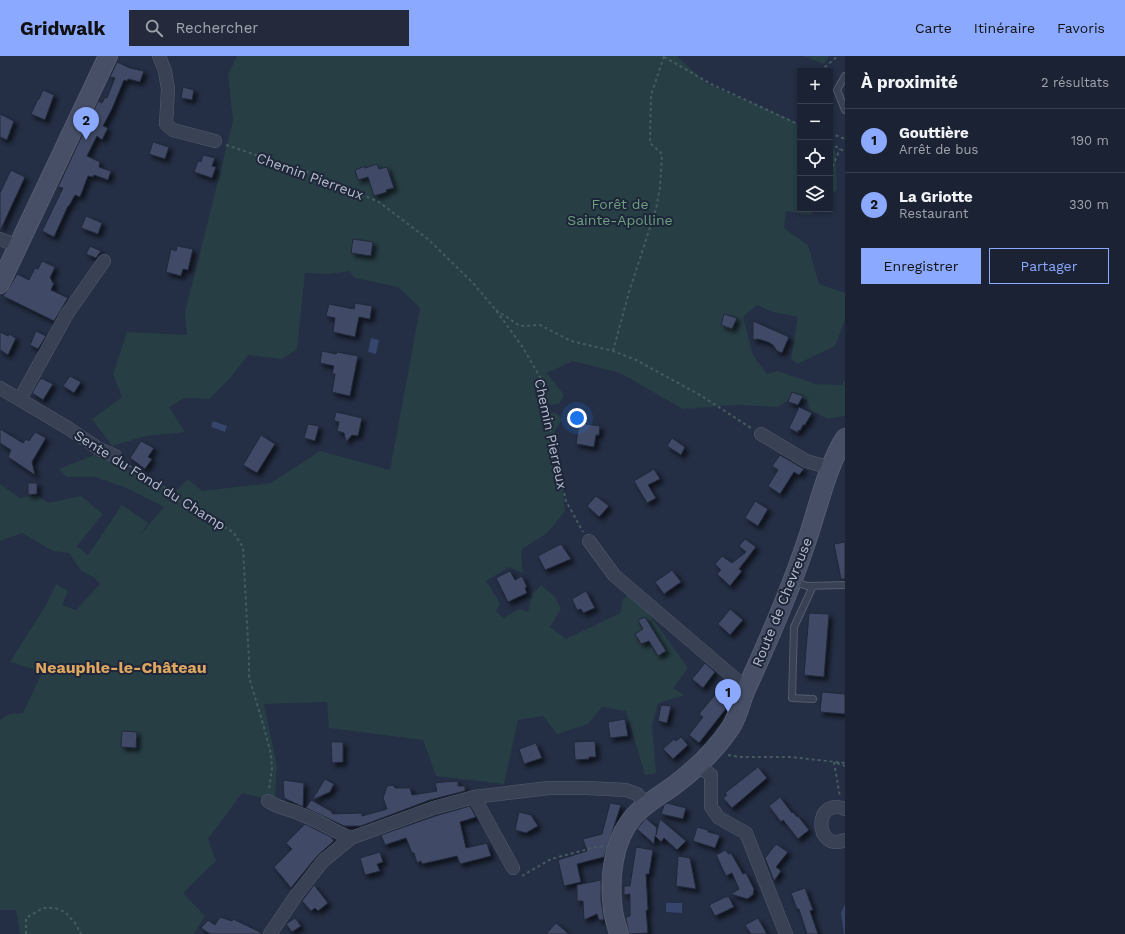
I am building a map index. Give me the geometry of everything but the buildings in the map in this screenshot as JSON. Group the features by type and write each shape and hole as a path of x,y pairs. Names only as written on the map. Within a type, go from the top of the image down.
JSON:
{"street":[{"path":"0,284 108,56"},
{"path":"159,56 165,72 168,89 166,124 173,130 215,141"},
{"path":"0,240 18,246"},
{"path":"20,399 68,314 104,261"},
{"name":"Sente du Fond du Champ","path":"0,388 68,428 99,449 115,456"},
{"path":"761,434 806,461 831,468"},
{"name":"Route de Chevreuse","path":"619,934 613,912 611,880 618,846 624,830 634,816 646,805 673,786 713,752 734,722 746,688 772,632 793,581 831,468 845,438"},
{"path":"589,541 614,575 746,688"},
{"path":"698,766 711,775 711,806 719,818 746,833 786,934"},
{"path":"270,934 297,894 323,861 351,838 433,808 474,797 549,788 626,790 637,794 646,805"},
{"path":"474,797 513,868"},
{"path":"268,801 275,806 300,814 351,838"},
{"path":"843,809 830,809 825,812 820,823 821,828 827,838 837,842 845,840"}],"lane":[{"path":"845,76 837,90 845,110"},
{"path":"793,581 807,586 845,585"},
{"path":"813,586 794,627 792,698 813,698"}],"path":[{"path":"613,351 629,292 656,209 660,187 662,154 650,143 651,96 664,56 711,84 797,124"},
{"path":"824,68 838,56"},
{"path":"833,134 845,139"},
{"name":"Chemin Pierreux","path":"215,141 314,174 379,202 430,240 473,283 495,309 522,346 540,377 566,501 589,541"},
{"path":"833,145 845,152"},
{"path":"833,165 840,149"},
{"path":"495,309 520,326 540,325 571,341 613,351 636,360 687,388 761,434"},
{"name":"Sente du Fond du Champ","path":"115,456 142,475 160,483 179,501 233,532 243,546 249,677 271,754 272,768 268,801"},
{"path":"713,752 740,757 791,757 845,763"},
{"path":"834,762 845,766"},
{"path":"834,762 843,809"},
{"path":"513,868 520,878 551,859 596,847 618,846"},
{"path":"26,934 26,918 43,908 55,908 65,912 75,923 81,934"}],"green space":[{"name":"Forêt de Sainte-Apolline","path":"237,56 677,56 706,83 797,123 797,212 813,212 810,215 786,211 784,228 808,245 819,284 845,293 845,320 835,346 797,364 791,358 798,317 773,312 757,305 743,317 753,355 767,374 777,371 816,384 842,385 845,380 845,416 828,419 810,410 807,400 794,396 778,407 736,405 683,409 620,373 573,361 547,373 564,395 559,404 549,405 551,412 558,414 562,420 555,430 565,511 547,533 521,550 523,573 509,567 486,581 500,603 496,611 503,618 519,609 528,612 532,594 541,585 555,597 561,609 550,627 566,639 620,613 623,600 628,594 647,611 688,668 673,688 685,695 658,703 652,726 656,773 645,775 626,711 602,707 588,724 557,734 543,716 518,720 504,784 436,776 423,740 329,728 327,702 264,704 277,766 275,801 242,793 208,839 216,861 183,893 205,916 194,934 20,934 16,910 0,910 0,720 10,714 23,713 42,672 10,662 46,605 56,584 68,591 62,605 76,610 100,584 94,577 81,571 69,553 53,551 22,533 0,541 0,484 20,498 38,495 48,503 81,496 103,514 77,546 88,555 122,505 148,523 139,536 164,507 129,489 95,477 67,477 59,469 94,455 176,491 188,479 202,491 271,483 320,451 390,470 420,308 398,287 355,278 349,271 329,274 305,273 297,349 282,359 248,355 231,377 209,399 184,398 169,407 185,432 146,436 112,446 92,419 122,397 113,374 127,332 187,335 185,312 233,121 228,75"},
{"path":"803,56 829,56 824,64"},
{"path":"833,146 836,154 837,189 833,193"}],"water":[{"path":"371,338 379,340 376,354 368,352"},
{"path":"213,421 227,426 225,432 211,427"},
{"path":"666,903 682,903 682,913 666,912"},
{"path":"845,904 845,934 844,934 841,913"}],"place":[{"name":"La Griotte","path":"86,140"},
{"name":"Gouttière","path":"728,712"}],"district":[{"name":"Neauphle-le-Château","path":"121,667"}]}
